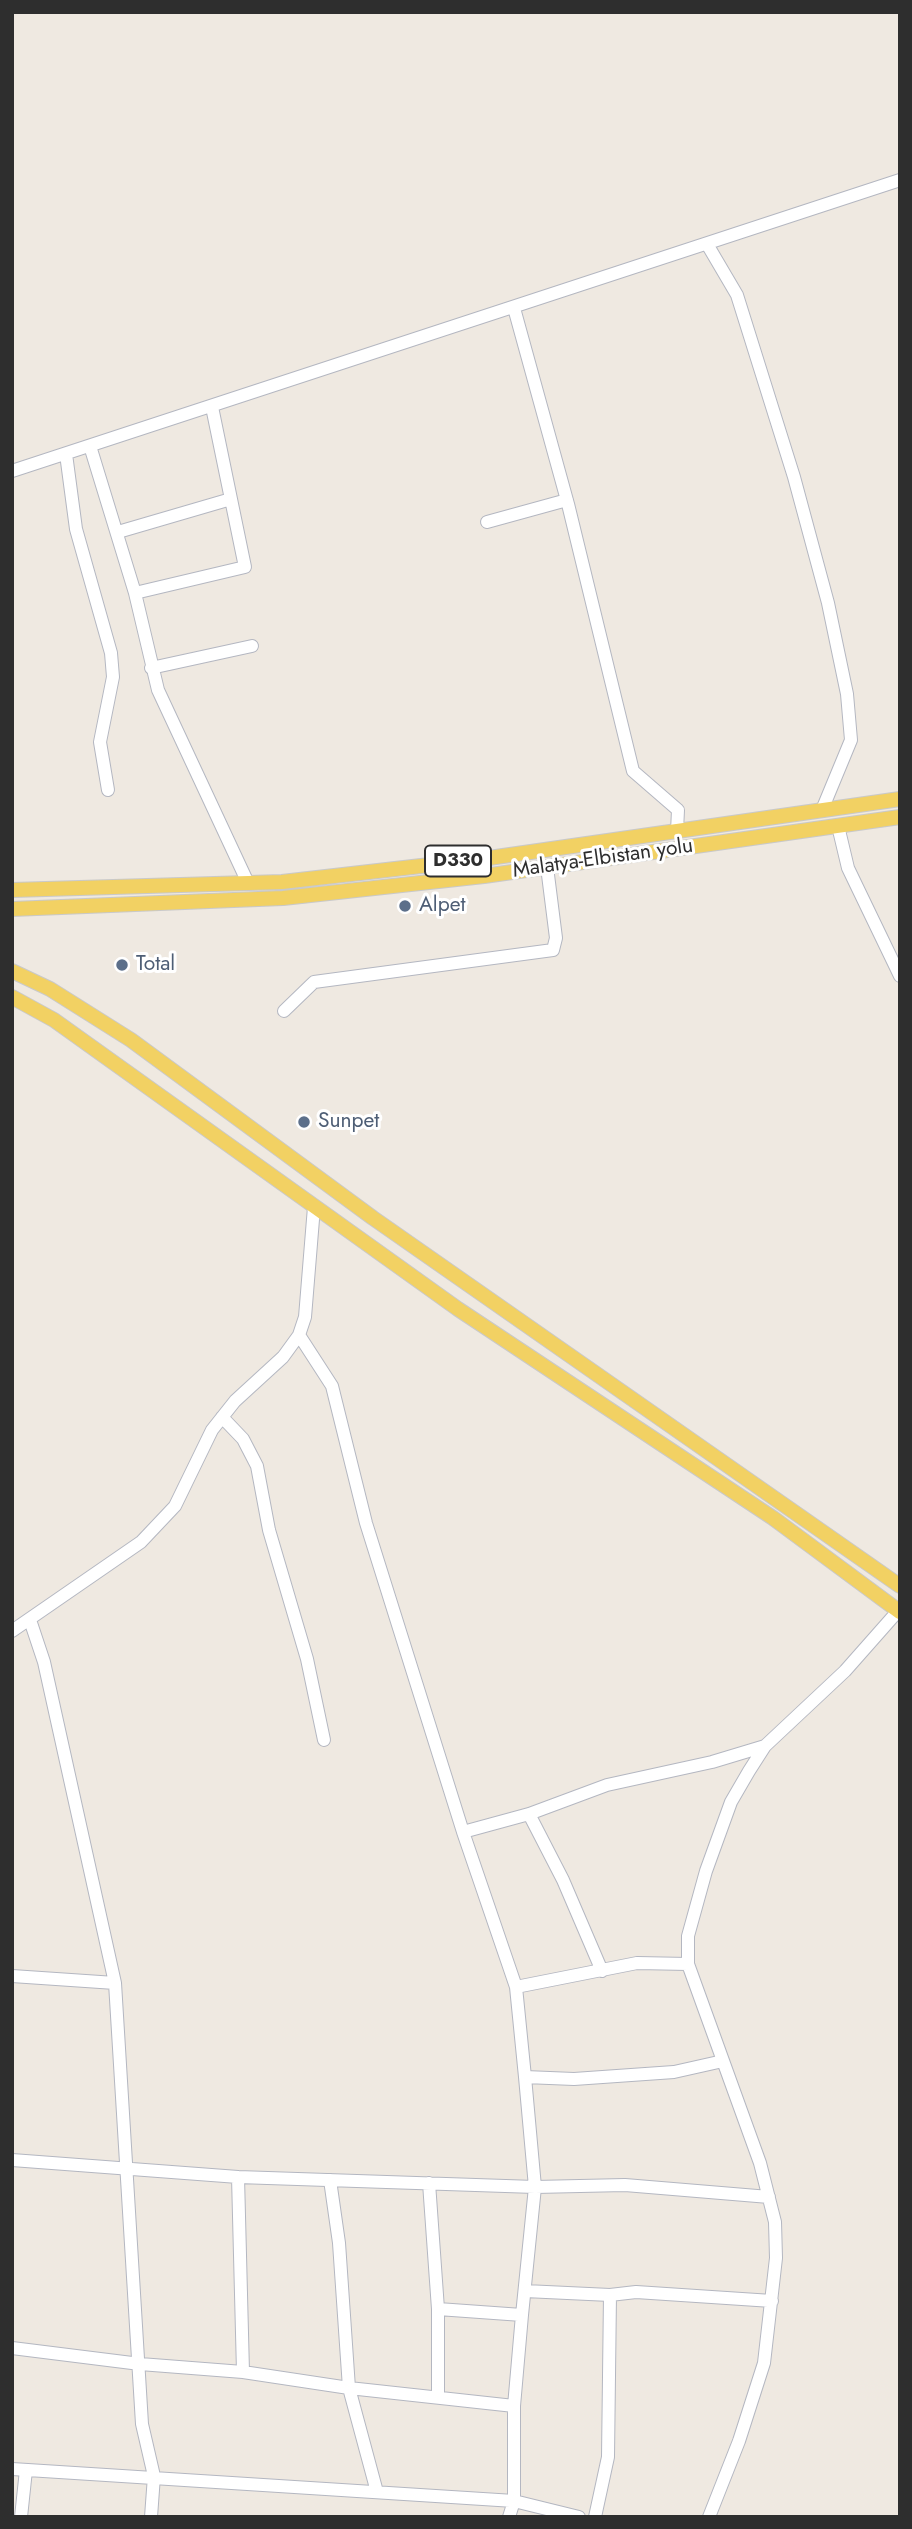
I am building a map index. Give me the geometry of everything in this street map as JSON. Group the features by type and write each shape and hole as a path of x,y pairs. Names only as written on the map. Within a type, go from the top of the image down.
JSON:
{"main road":[{"name":"Malatya-Elbistan yolu","path":"12,890 248,883 482,859 900,799"},
{"name":"Malatya-Elbistan yolu","path":"12,909 283,898 548,867 900,817"},
{"path":"12,971 50,989 131,1040 373,1217 900,1586"},
{"path":"12,997 54,1020 458,1309 773,1518 899,1612"}],"street":[{"path":"12,471 900,180"},
{"path":"707,244 737,295 750,334 794,477 828,603 847,694 851,740 822,810"},
{"path":"514,308 567,500 634,771 678,810 677,831"},
{"path":"135,593 245,567 212,407"},
{"path":"90,446 135,593 151,667 171,721 248,883"},
{"path":"66,454 76,529 111,653 113,677 100,742 108,790"},
{"path":"118,532 231,499"},
{"path":"487,522 567,500"},
{"path":"151,667 252,646"},
{"path":"838,826 848,867 900,976"},
{"path":"284,1011 313,982 552,950 556,937 548,867"},
{"path":"12,1631 141,1542 175,1506 212,1430 283,1357 299,1335 305,1317 314,1207"},
{"path":"299,1335 332,1386 366,1523 463,1832 516,1987 535,2187 514,2406 514,2501 509,2517"},
{"path":"222,1417 243,1439 257,1466 269,1530 307,1659 324,1740"},
{"path":"709,2517 739,2441 764,2363 776,2258 775,2221 688,1964 688,1936 706,1871 731,1802 765,1746 845,1671 899,1612"},
{"path":"30,1620 44,1662 115,1983 142,2424 154,2476 151,2517"},
{"path":"463,1832 529,1814 607,1785 712,1762 765,1746"},
{"path":"529,1814 563,1880 602,1971"},
{"path":"516,1987 637,1964 688,1964"},
{"path":"12,1976 115,1983"},
{"path":"525,2077 574,2079 674,2072 723,2061"},
{"path":"12,2160 238,2177 535,2187 625,2185 769,2197"},
{"path":"238,2177 243,2372"},
{"path":"330,2180 339,2243 349,2388 377,2491"},
{"path":"429,2183 438,2309 438,2397"},
{"path":"525,2291 610,2295 636,2292 772,2301"},
{"path":"595,2517 608,2457 610,2295"},
{"path":"438,2309 522,2315"},
{"path":"12,2348 140,2364 243,2372 349,2388 514,2406"},
{"path":"12,2469 514,2501 579,2517"},
{"path":"21,2517 26,2470"}],"place":[{"name":"Alpet","path":"405,906"},
{"name":"Total","path":"122,965"},
{"name":"Sunpet","path":"304,1122"}]}
